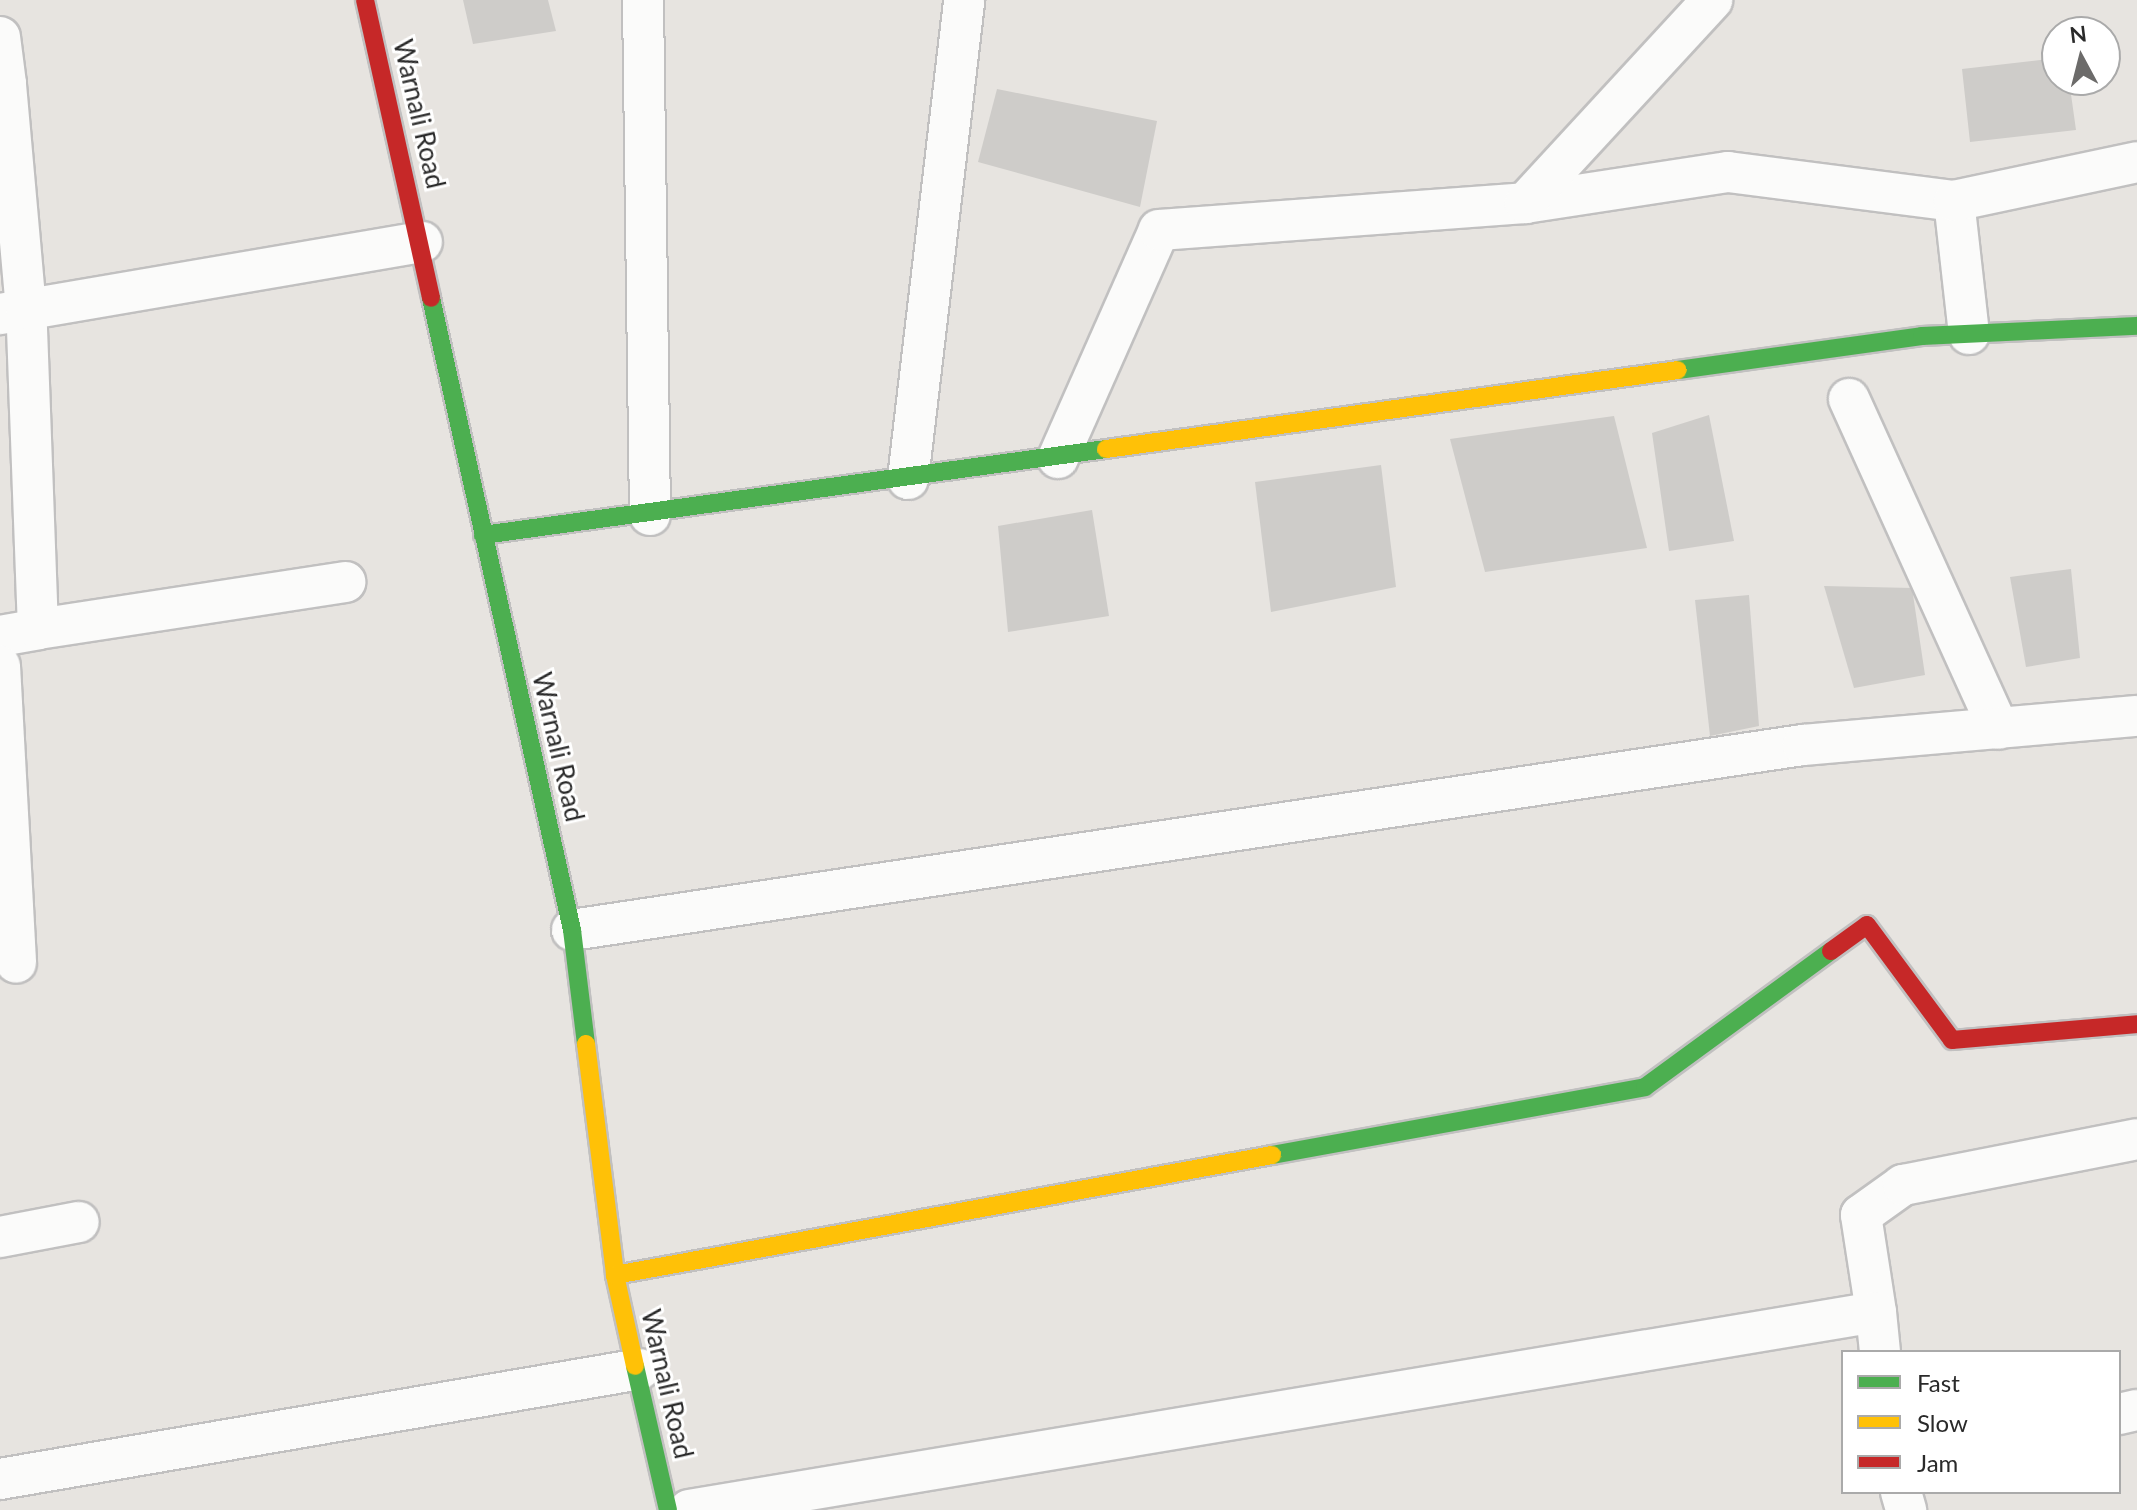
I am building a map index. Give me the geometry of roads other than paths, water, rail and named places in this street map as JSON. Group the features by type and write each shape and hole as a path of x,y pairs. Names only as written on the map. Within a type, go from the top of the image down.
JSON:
{"street":[{"name":"Warnali Road","path":"365,0 422,242 483,535 572,930 615,1275 640,1369 668,1510"},
{"path":"643,0 650,515"},
{"path":"908,479 964,0"},
{"path":"1525,203 1712,0"},
{"path":"0,37 13,312 19,632 345,582"},
{"path":"1058,458 1159,230 1525,203 1728,172 1954,201 2137,162"},
{"path":"1954,201 1969,334"},
{"path":"13,312 422,242"},
{"path":"483,535 650,515 1922,336 2137,326"},
{"path":"1849,399 1999,729"},
{"path":"0,666 16,963"},
{"path":"572,930 1803,745 2137,716"},
{"path":"615,1275 1645,1087 1867,925 1952,1040 2137,1024"},
{"path":"1880,1350 1861,1215 1903,1185 2137,1139"},
{"path":"0,1237 79,1222"},
{"path":"689,1510 1876,1312"},
{"path":"0,1479 640,1369"}]}
